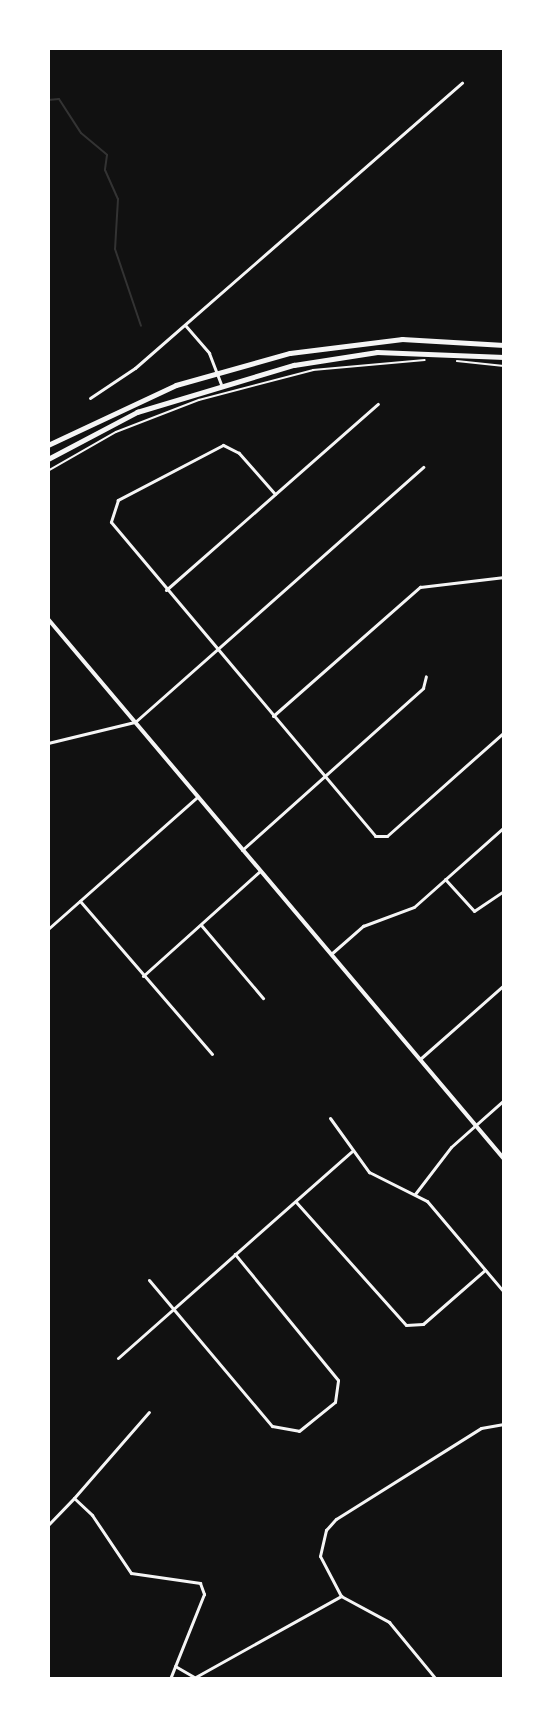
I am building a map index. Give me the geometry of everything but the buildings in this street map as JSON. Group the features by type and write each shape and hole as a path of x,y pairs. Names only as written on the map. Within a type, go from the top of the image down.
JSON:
{"main road":[{"path":"48,445 131,402 217,373 354,343 429,339 504,345"},
{"path":"48,459 136,412 221,384 317,360 377,352 504,357"}],"street":[{"path":"90,398 122,378 185,325 462,83"},
{"path":"185,325 209,353 221,384"},
{"path":"166,590 378,404"},
{"path":"275,494 239,453 224,445 118,500 111,510 114,528 375,836 383,838 504,732"},
{"path":"48,743 135,722 423,467"},
{"path":"273,716 420,587 504,577"},
{"path":"48,619 504,1159"},
{"path":"242,850 423,688 426,676"},
{"path":"48,929 197,797"},
{"path":"331,954 363,926 414,907 504,827"},
{"path":"143,976 260,872"},
{"path":"445,879 474,911 504,891"},
{"path":"80,901 212,1054"},
{"path":"201,925 263,998"},
{"path":"420,1059 504,985"},
{"path":"415,1194 475,1125 504,1100"},
{"path":"330,1118 352,1151 380,1181 415,1194 504,1292"},
{"path":"118,1358 352,1151"},
{"path":"295,1201 398,1319 418,1325 485,1270"},
{"path":"149,1280 272,1426 289,1433 317,1418 335,1402 338,1380 235,1254"},
{"path":"48,1525 149,1412"},
{"path":"436,1679 389,1622 342,1596 320,1556 326,1530 336,1519 481,1428 504,1424"},
{"path":"74,1498 92,1515 131,1573 200,1583 204,1594 170,1679"},
{"path":"175,1666 193,1678 342,1596"}],"path":[{"path":"48,471 137,422 228,392 332,367 428,360"},
{"path":"446,361 504,366"}],"waterway":[{"path":"48,100 59,99 81,133 107,155 105,170 118,199 115,249 141,326"}]}
